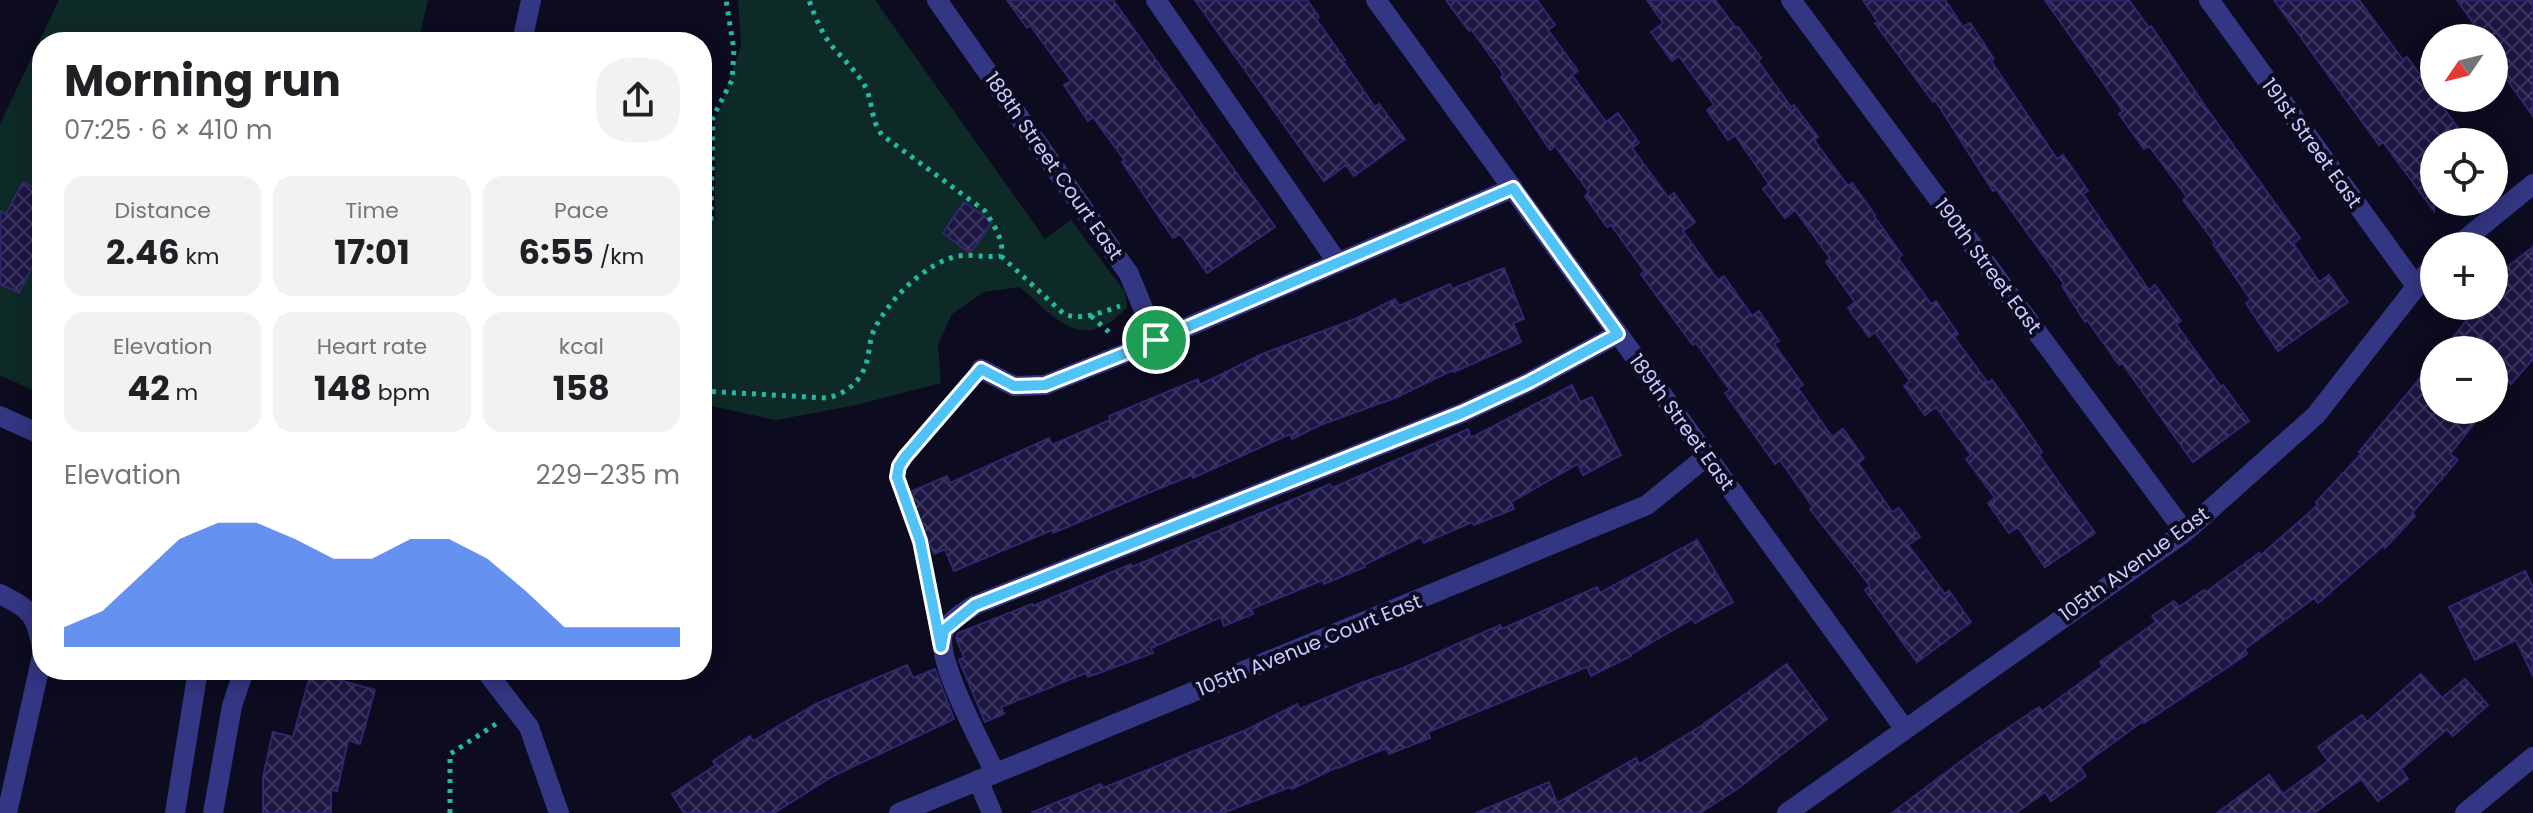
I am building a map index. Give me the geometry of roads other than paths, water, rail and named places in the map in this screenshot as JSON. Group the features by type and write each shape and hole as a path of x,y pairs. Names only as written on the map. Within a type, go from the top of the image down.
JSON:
{"street":[{"path":"524,32 531,0"},
{"name":"188th Street Court East","path":"937,0 1129,274 1156,340"},
{"path":"1156,0 1338,263"},
{"name":"189th Street East","path":"1376,0 1904,728"},
{"name":"190th Street East","path":"1791,0 2185,532"},
{"name":"191st Street East","path":"2209,0 2416,286"},
{"path":"2474,232 2533,184"},
{"path":"981,369 1014,386 1045,385 1513,188"},
{"name":"105th Avenue East","path":"1787,813 2185,532 2316,415 2420,281"},
{"path":"992,813 987,777 941,647 944,630 975,605 1462,413 1529,382 1618,334"},
{"path":"0,416 32,430"},
{"name":"105th Avenue Court East","path":"899,813 1647,505 1707,456"},
{"path":"0,594 29,609 32,616"},
{"path":"7,813 37,680"},
{"path":"175,813 196,680"},
{"path":"213,813 232,706 241,680"},
{"path":"493,680 529,727 559,813"},
{"path":"2465,813 2533,757"}]}
